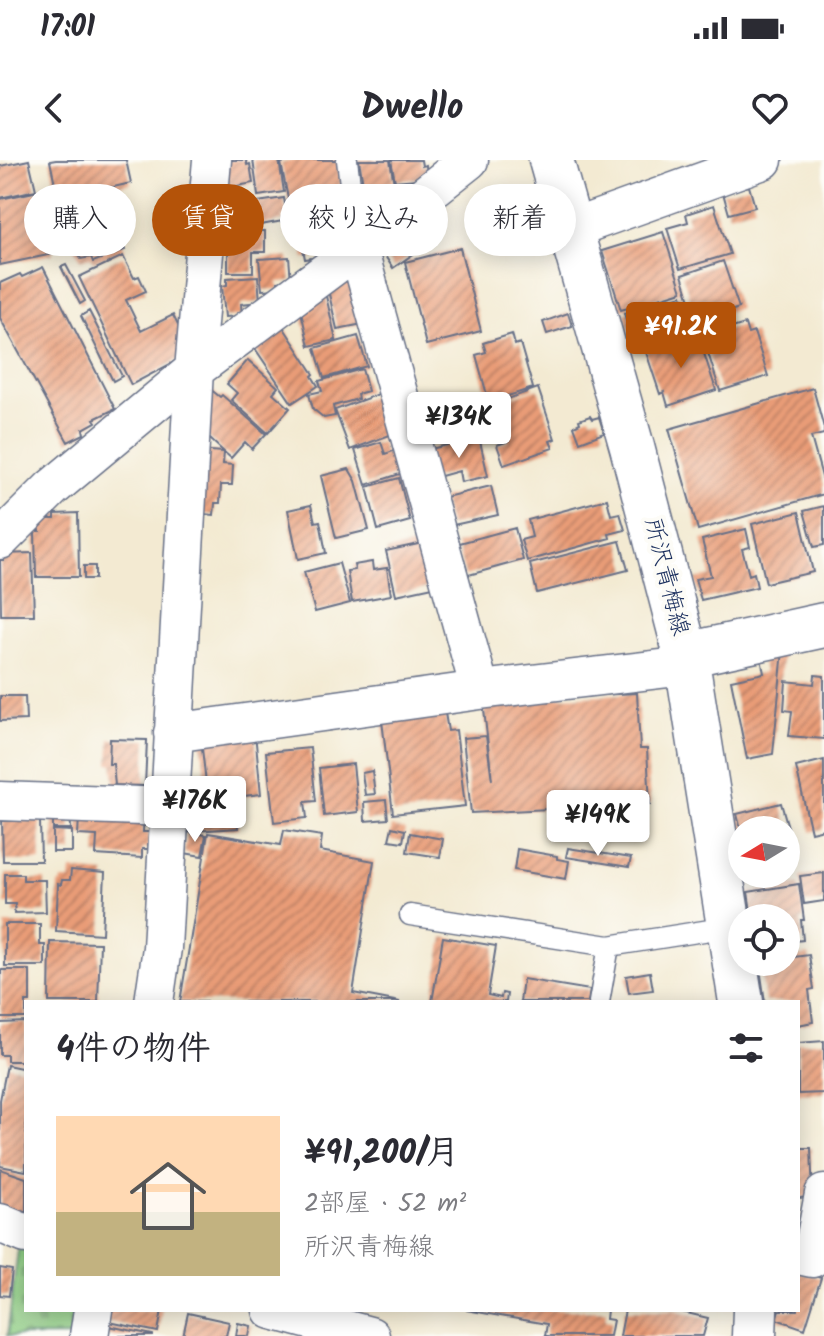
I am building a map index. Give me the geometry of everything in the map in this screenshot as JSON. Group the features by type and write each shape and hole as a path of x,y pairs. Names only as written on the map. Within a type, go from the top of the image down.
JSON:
{"main road":[{"name":"所沢青梅線","path":"551,160 558,184"},
{"name":"所沢青梅線","path":"576,247 686,655 728,921"},
{"path":"686,655 824,625"},
{"name":"所沢青梅線","path":"737,976 741,1000"},
{"path":"754,1336 755,1312"}],"street":[{"path":"154,1000 162,948 194,370 212,160"},
{"path":"439,184 469,160"},
{"path":"576,227 763,160"},
{"path":"2,529 194,370 347,256"},
{"path":"360,256 480,690"},
{"path":"173,733 480,690 669,668 686,655"},
{"path":"0,801 169,807"},
{"path":"800,1255 812,1258 824,1194"},
{"path":"0,1223 24,1233"},
{"path":"89,1336 93,1312"},
{"path":"280,1312 370,1336"}],"lane":[{"path":"347,160 350,184"},
{"path":"410,915 609,946 728,927"},
{"path":"599,1000 609,946"}],"green space":[{"path":"19,1242 24,1244 24,1312 84,1312 80,1336 7,1336"}],"building":[{"path":"29,160 35,184 24,184 24,193 0,198 0,166"},
{"path":"126,160 131,183 55,184 50,161"},
{"path":"246,160 247,165 250,164 253,183 216,184 213,163"},
{"path":"253,160 279,160 283,184 280,184 280,193 264,195 264,184 256,184"},
{"path":"337,160 341,184 285,184 281,163"},
{"path":"359,160 390,160 394,184 363,184"},
{"path":"391,160 421,160 422,166 426,165 427,178 395,181"},
{"path":"749,186 755,207 729,214 723,193"},
{"path":"24,194 24,256 43,256 0,265 0,199"},
{"path":"280,199 280,222 264,224 264,201"},
{"path":"714,205 730,254 680,269 667,228 688,222 686,214"},
{"path":"663,232 682,291 621,310 602,251"},
{"path":"460,248 481,331 426,345 405,262 429,256 448,256 448,251"},
{"path":"79,256 109,256 93,262 91,257 81,259"},
{"path":"123,256 134,278 139,276 146,291 126,300 141,331 173,315 191,353 131,385 79,277"},
{"path":"228,256 253,256 253,272 228,272"},
{"path":"385,256 410,256 393,268"},
{"path":"289,257 291,281 278,282 279,289 262,290 259,259"},
{"path":"723,261 739,308 697,322 682,275"},
{"path":"66,265 85,301 80,304 61,267"},
{"path":"43,267 115,409 94,419 96,422 83,429 84,434 68,442 0,318 0,283"},
{"path":"258,276 260,302 241,304 242,316 225,317 222,286 227,285 227,278"},
{"path":"350,276 368,323 337,329 326,281"},
{"path":"682,295 691,324 684,326 685,329 634,345 624,313"},
{"path":"326,296 336,340 309,346 299,303"},
{"path":"89,311 122,376 113,381 81,316"},
{"path":"568,313 572,326 547,334 543,322"},
{"path":"280,322 314,374 312,376 318,386 292,403 252,344"},
{"path":"745,324 748,334 754,332 768,376 720,391 703,337"},
{"path":"512,334 515,345 520,343 533,388 489,402 476,355 486,352 483,343"},
{"path":"698,335 716,390 668,406 664,392 660,394 646,352"},
{"path":"358,336 367,366 324,378 315,348"},
{"path":"248,360 278,387 273,393 290,408 268,433 231,400 237,393 227,384"},
{"path":"362,369 368,391 357,394 358,399 333,406 335,416 324,418 313,409 309,394 322,391 319,381"},
{"path":"209,388 220,397 222,395 266,434 252,449 245,442 231,458 196,426"},
{"path":"538,388 555,439 550,441 553,448 504,465 497,445 509,441 505,430 495,433 486,407"},
{"path":"813,388 824,434 811,437 824,494 698,530 669,429"},
{"path":"384,392 398,432 350,450 335,410"},
{"path":"590,416 592,419 599,417 604,433 580,442 574,426 580,423 579,420"},
{"path":"479,437 488,476 461,482 459,471 434,478 427,450"},
{"path":"381,442 385,454 399,449 406,472 366,485 355,450"},
{"path":"197,450 224,452 223,464 233,465 232,485 221,485 220,503 215,503 214,515 191,513"},
{"path":"349,469 356,481 369,530 336,538 321,476"},
{"path":"399,478 410,521 378,530 367,487"},
{"path":"491,486 498,515 449,526 442,498"},
{"path":"607,499 611,515 620,513 625,530 609,534 610,538 527,561 521,540 532,537 528,520"},
{"path":"311,505 315,522 320,521 326,553 298,559 288,510"},
{"path":"824,506 824,545 814,547 804,511"},
{"path":"799,512 813,572 766,583 752,524"},
{"path":"78,513 79,577 36,577 35,531 40,531 39,519 55,519 55,514"},
{"path":"515,528 523,560 465,576 456,544"},
{"path":"746,529 750,547 742,549 749,575 754,573 757,587 701,600 695,579 711,576 702,540"},
{"path":"620,541 628,570 537,593 530,564"},
{"path":"423,543 433,587 396,595 386,551"},
{"path":"32,553 34,615 1,615 0,560 4,560 4,554"},
{"path":"372,562 373,570 387,568 391,595 352,602 347,571 355,570 354,565"},
{"path":"339,563 350,603 315,612 304,572"},
{"path":"84,566 95,566 95,579 84,579"},
{"path":"783,650 773,754 747,759 731,680 764,673 760,654"},
{"path":"815,675 824,676 824,739 789,736 792,711 784,710 786,681 814,684"},
{"path":"637,693 640,749 647,749 650,804 471,813 463,738 486,736 492,780 483,701"},
{"path":"0,696 25,696 26,720 0,721"},
{"path":"445,713 448,731 456,730 465,806 393,814 382,720"},
{"path":"255,733 261,794 208,800 201,740"},
{"path":"110,739 147,740 145,786 115,785 113,764 109,764"},
{"path":"310,748 316,801 305,802 307,818 274,822 266,752"},
{"path":"824,760 824,829 811,832 796,767"},
{"path":"353,764 358,812 324,816 319,768"},
{"path":"372,771 375,794 365,795 362,773"},
{"path":"386,800 388,819 365,821 364,802"},
{"path":"781,803 785,816 738,816"},
{"path":"53,808 70,808 71,829 53,829"},
{"path":"144,814 143,832 149,832 148,849 142,849 142,858 96,855 97,836 78,835 79,816"},
{"path":"237,814 238,828 195,831 194,817"},
{"path":"2,821 40,821 41,861 3,861"},
{"path":"392,827 405,830 403,842 389,840"},
{"path":"53,830 72,831 72,852 53,852"},
{"path":"284,830 322,836 320,851 374,861 353,993 390,1000 180,1000 208,833 281,845"},
{"path":"187,832 206,835 202,856 184,853"},
{"path":"410,833 443,839 440,857 407,852"},
{"path":"568,848 631,858 629,867 566,857"},
{"path":"517,849 569,861 566,879 514,870"},
{"path":"71,870 105,873 102,934 56,931 58,884 61,885 62,880 70,880"},
{"path":"824,873 824,901 804,904 800,876"},
{"path":"5,874 23,874 23,880 45,880 46,912 14,913 15,904 5,904"},
{"path":"800,888 803,940 800,940 800,904 750,904 748,892"},
{"path":"5,924 40,924 40,945 45,945 45,966 5,966"},
{"path":"443,937 496,946 488,995 501,998 502,993 507,994 506,1000 432,1000"},
{"path":"50,942 100,943 98,1000 49,1000"},
{"path":"809,955 814,989 809,990 813,1022 800,1025 800,1000 765,1000 761,976 800,976 800,956"},
{"path":"1,970 30,970 30,1000 24,1000 24,1018 1,1018"},
{"path":"650,972 653,990 629,993 626,976"},
{"path":"523,979 590,990 588,1000 520,1000"},
{"path":"24,1022 24,1061 7,1061 7,1055 0,1055 0,1023"},
{"path":"824,1041 824,1093 800,1094 800,1043"},
{"path":"7,1065 24,1069 24,1171 0,1166 0,1100"},
{"path":"800,1148 811,1148 813,1197 800,1198"},
{"path":"0,1169 24,1177 24,1220 0,1212"},
{"path":"0,1268 12,1270 9,1296 0,1295"},
{"path":"800,1272 821,1278 805,1329 776,1319 778,1312 800,1312"},
{"path":"106,1312 162,1312 158,1332 104,1321"},
{"path":"478,1312 607,1312 606,1319 613,1320 610,1336 545,1336 547,1324"},
{"path":"625,1312 682,1312 708,1318 703,1336 620,1336"},
{"path":"188,1313 229,1322 226,1336 183,1336"},
{"path":"238,1323 251,1326 249,1336 236,1336"},
{"path":"104,1325 153,1335 153,1336 102,1336"}]}
